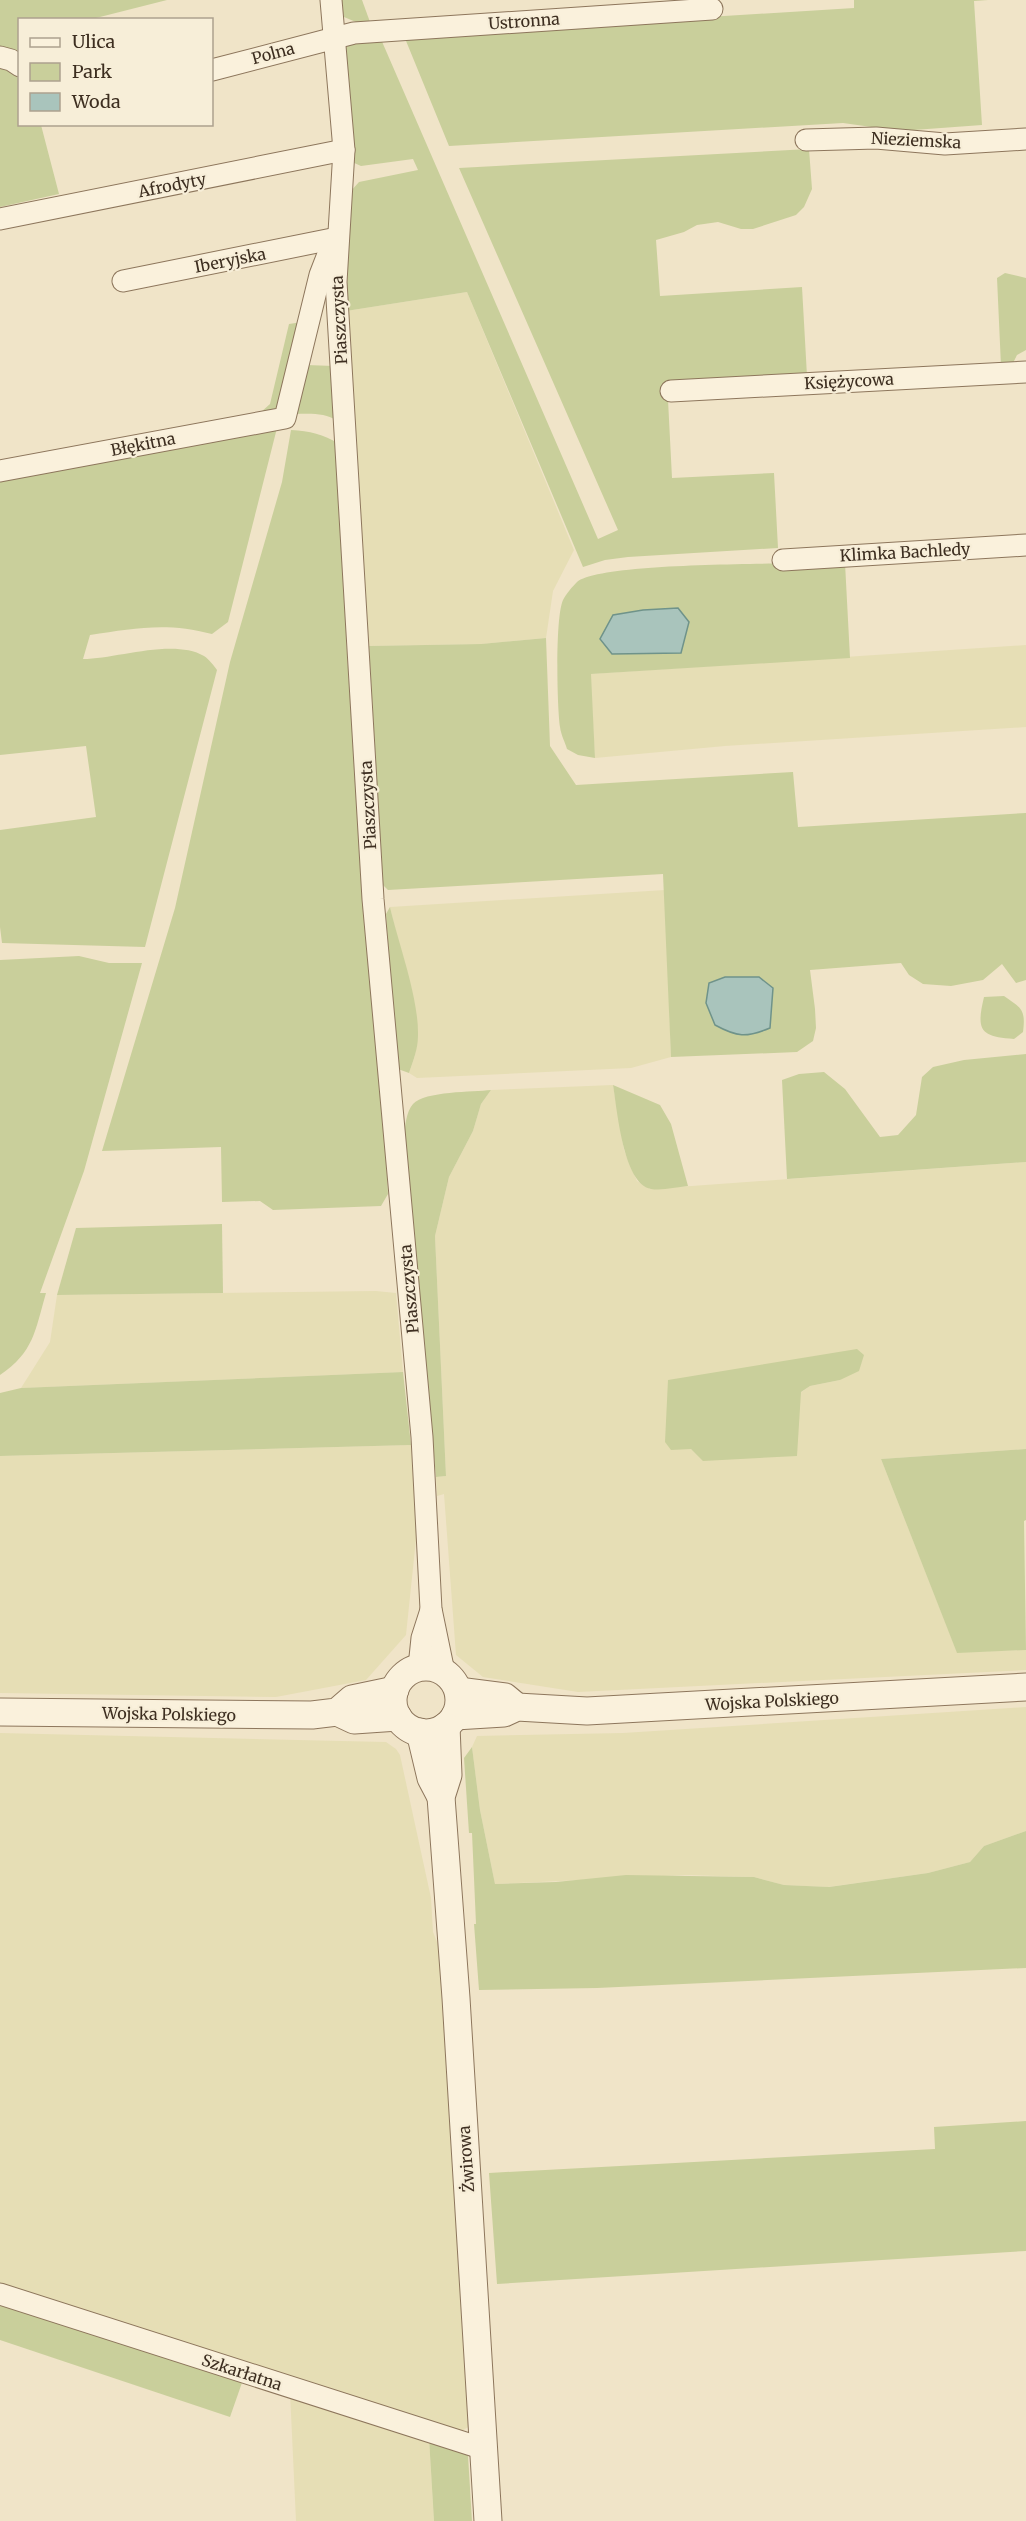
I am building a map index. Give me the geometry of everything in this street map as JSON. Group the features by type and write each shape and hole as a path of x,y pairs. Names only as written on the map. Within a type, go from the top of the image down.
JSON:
{"street":[{"name":"Piaszczysta","path":"331,0 344,150 336,282 374,899 422,1437 431,1609 445,1694"},
{"name":"Ustronna","path":"335,37 354,33 712,9"},
{"name":"Polna","path":"213,70 335,37"},
{"path":"0,57 18,65"},
{"name":"Nieziemska","path":"806,140 856,137 945,144 1026,140"},
{"name":"Afrodyty","path":"0,219 344,150"},
{"name":"Iberyjska","path":"123,281 337,238"},
{"name":"Błękitna","path":"0,471 285,417 320,275 330,247 337,238"},
{"name":"Księżycowa","path":"671,391 1026,372"},
{"name":"Klimka Bachledy","path":"783,560 1026,546"},
{"path":"402,1677 445,1694 438,1731 420,1732 405,1726 398,1717 394,1705 395,1690 402,1677"},
{"name":"Wojska Polskiego","path":"445,1694 504,1713 517,1707 587,1711 1026,1687"},
{"name":"Wojska Polskiego","path":"338,1712 352,1699 395,1690"},
{"name":"Żwirowa","path":"445,1694 448,1775 441,1797 456,1998 488,2521"},
{"name":"Wojska Polskiego","path":"0,1712 285,1716 338,1712 354,1720 398,1717"},
{"name":"Żwirowa","path":"420,1732 431,1778 441,1797"},
{"name":"Szkarłatna","path":"0,2294 484,2449"}],"shaded area":[{"path":"467,292 574,550 553,591 546,638 481,644 369,646 346,311"},
{"path":"1026,645 1026,727 725,746 595,758 590,674"},
{"path":"665,890 671,1057 631,1068 417,1078 409,1073 418,1036 416,1017 390,907"},
{"path":"613,1085 624,1150 637,1181 650,1189 1026,1162 1026,1449 881,1459 957,1652 1026,1650 1026,1670 578,1692 483,1677 456,1655 444,1494 437,1496 436,1477 446,1476 435,1236 449,1177 473,1131 481,1104 491,1090","holes":["864,1355 840,1380 810,1386 704,1461 691,1449"]},
{"path":"376,1291 396,1293 403,1372 21,1388 50,1342 57,1295"},
{"path":"411,1445 417,1530 406,1635 366,1680 276,1697 0,1693 0,1456"},
{"path":"1026,1707 1026,1831 984,1846 970,1862 928,1873 828,1887 784,1885 754,1877 685,1875 495,1884 480,1810 472,1747 477,1736 623,1733"},
{"path":"0,1733 386,1742 396,1749 400,1755 431,1898 433,1932 439,1947 470,2426 460,2432 0,2287"},
{"path":"290,2392 429,2438 434,2521 296,2521"}],"green space":[{"path":"0,0 167,0 96,18 18,18 18,56 0,50"},
{"path":"340,0 362,0 370,22 356,22 344,17"},
{"path":"854,0 988,0 974,1 982,125 900,131 843,123 449,146 404,36 854,8"},
{"path":"380,37 598,539 618,530 459,168 809,149 812,189 804,207 796,215 753,229 741,229 718,222 697,225 684,232 656,240 660,296 802,287 807,376 668,400 672,478 774,473 778,548 628,557 605,560 583,567 467,292 346,311 351,191 359,182 418,170 413,159 361,166 352,162 344,52 346,47 364,38"},
{"path":"0,65 9,67 18,78 18,126 41,126 59,194 0,207"},
{"path":"1005,273 1026,278 1026,350 1017,355 1012,365 1001,366 997,278"},
{"path":"302,322 281,409 260,413 270,404 289,324"},
{"path":"306,365 334,366 337,421 322,415 294,414"},
{"path":"277,428 228,622 212,634 166,627 136,628 90,635 83,659 177,649 204,656 217,670 145,947 2,943 0,830 96,817 86,746 0,755 0,479"},
{"path":"291,430 316,434 339,444 347,654 385,1139 388,1194 381,1206 273,1210 260,1201 222,1202 221,1147 102,1151 175,908 230,662 282,482"},
{"path":"845,563 850,658 591,674 595,758 578,755 567,749 559,716 557,662 559,624 563,600 577,582 593,575 661,567"},
{"path":"546,638 550,746 576,785 793,772 798,827 1026,813 1026,980 1016,983 1002,964 983,980 951,986 923,984 909,975 901,963 810,970 816,1028 813,1041 797,1052 671,1057 663,874 388,890 383,885 369,646 481,644"},
{"path":"390,907 412,989 417,1021 417,1046 409,1073 398,1069 396,1062 386,914"},
{"path":"79,956 109,963 142,963 84,1171 40,1293 46,1293 36,1330 20,1358 0,1375 0,960"},
{"path":"1004,996 1021,1010 1024,1018 1023,1032 1014,1039 987,1034 981,1024 984,997"},
{"path":"1026,1054 1026,1162 787,1179 782,1080 799,1074 824,1072 845,1089 880,1137 898,1135 916,1115 922,1077 933,1067 964,1060"},
{"path":"613,1085 660,1105 671,1124 688,1186 651,1189 641,1184 634,1174 623,1144"},
{"path":"491,1090 481,1104 473,1131 449,1177 435,1236 446,1476 436,1477 404,1136 405,1124 411,1107 419,1100 438,1094"},
{"path":"222,1224 223,1293 57,1295 76,1228"},
{"path":"857,1349 864,1355 859,1371 840,1380 810,1386 801,1392 797,1456 703,1461 691,1449 671,1450 665,1442 668,1380"},
{"path":"403,1372 411,1445 0,1456 0,1393 21,1388"},
{"path":"1026,1449 1026,1520 1024,1521 1026,1650 957,1653 881,1459"},
{"path":"472,1747 480,1810 495,1884 556,1882 626,1875 754,1877 784,1885 829,1887 928,1873 970,1862 984,1846 1026,1831 1026,1968 597,1988 479,1990 474,1924 476,1924 472,1833 469,1833 464,1758"},
{"path":"1026,2121 1026,2251 497,2284 489,2173 935,2149 934,2127"},
{"path":"0,2301 244,2377 230,2417 0,2340"},
{"path":"429,2438 461,2450 468,2456 472,2521 434,2521"}],"water":[{"path":"678,608 689,622 681,653 612,654 600,639 613,615"},
{"path":"725,977 759,977 773,988 770,1028 742,1035 715,1025 706,1003 709,983"}]}
